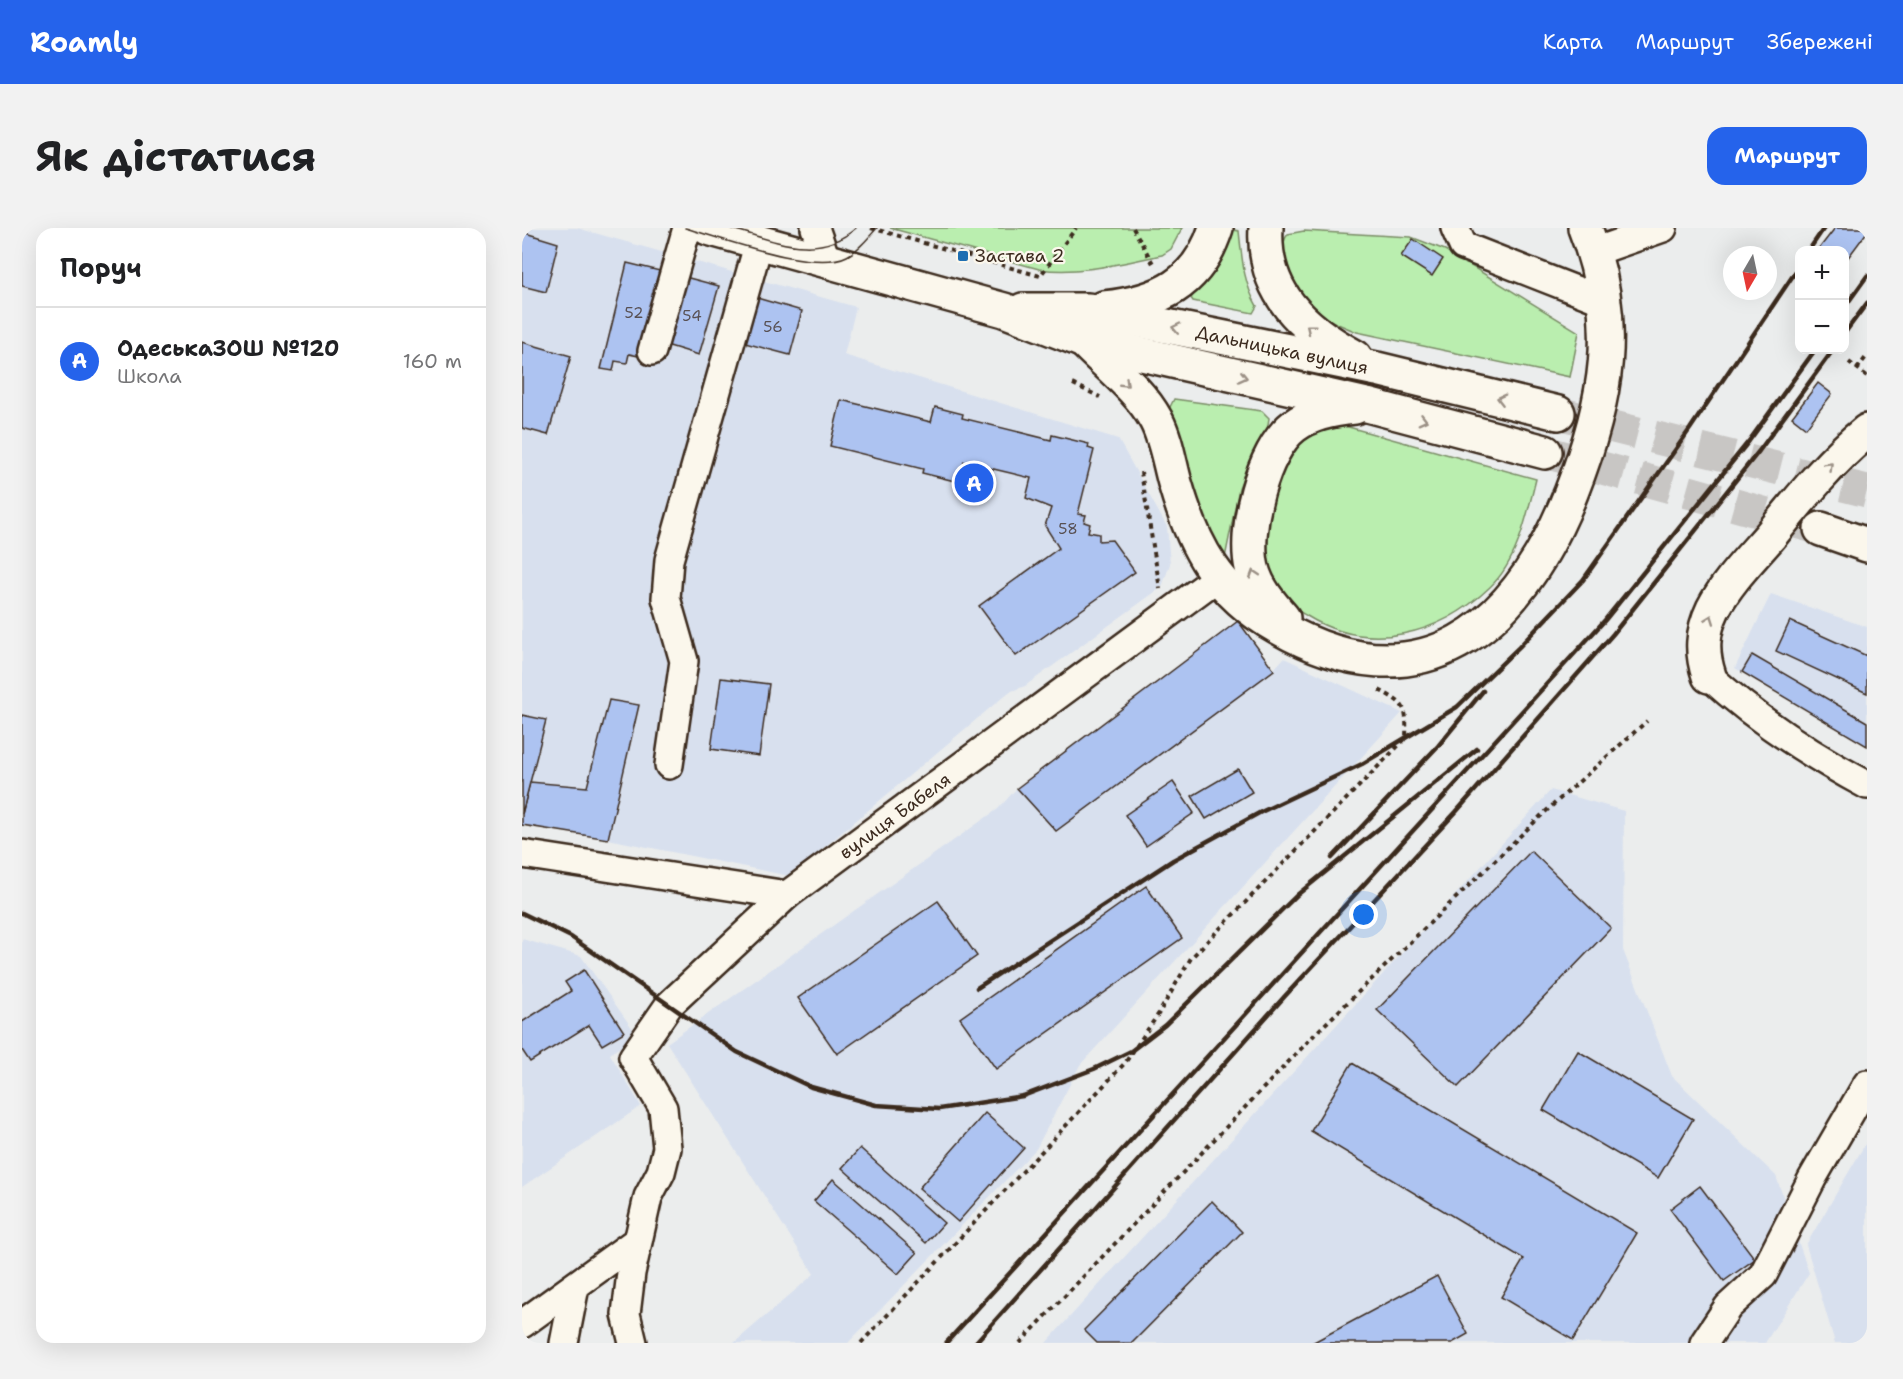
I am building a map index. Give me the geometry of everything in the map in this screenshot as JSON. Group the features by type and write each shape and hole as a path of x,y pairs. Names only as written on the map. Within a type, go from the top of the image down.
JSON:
{"main road":[{"path":"1216,228 1203,261 1178,285 1159,296 1126,305 1086,326 1155,418 1165,443 1185,518 1207,563 1218,577 1258,614 1321,649 1360,659 1406,658 1456,642 1479,630 1499,613 1539,560 1559,524 1596,425 1604,388 1608,348 1606,302 1590,240"},
{"path":"1266,228 1271,271 1286,303 1307,327 1377,369"},
{"name":"Дальницька вулиця","path":"733,233 827,262 1004,310 1086,326 1377,369 1558,413"},
{"name":"Дальницька вулиця","path":"1086,326 1545,453"},
{"path":"1300,638 1260,590 1252,570 1249,552 1250,531 1261,482 1279,442 1292,427 1309,416 1335,409 1367,405"},
{"path":"1708,676 1702,655 1705,633 1714,609 1739,572 1821,474 1867,431"},
{"path":"1821,529 1867,544"}],"street":[{"path":"652,351 687,228"},
{"path":"815,228 827,262"},
{"path":"1455,228 1463,246 1606,302"},
{"path":"1590,240 1664,228"},
{"path":"669,765 684,661 666,598 669,560 733,233"},
{"name":"вулиця Бабеля","path":"638,1240 648,1197 661,1172 667,1148 667,1124 663,1108 633,1057 669,1005 787,895 1218,577"},
{"path":"1708,676 1777,732 1867,785"},
{"path":"522,854 787,895"},
{"path":"1704,1343 1728,1307 1763,1275 1812,1179 1867,1084"},
{"path":"522,1324 638,1240"},
{"path":"633,1343 626,1314 638,1240"},
{"path":"564,1343 575,1287"}],"path":[{"path":"871,228 1040,276 1076,228"},
{"path":"1133,228 1146,254 1160,272"},
{"path":"1857,369 1867,356"},
{"path":"1849,363 1867,376"},
{"path":"1073,384 1104,400"},
{"path":"1140,465 1161,594"},
{"path":"1020,1343 1318,1031 1545,812 1647,721"},
{"path":"861,1343 1125,1063 1159,1013 1191,958 1406,738"}],"shaded area":[{"path":"522,228 577,228 856,307 844,355 1118,439 1167,527 1170,564 1162,587 1025,686 1009,692 790,876 608,839 522,825"},
{"path":"1771,594 1867,627 1867,746 1735,668"},
{"path":"1238,621 1274,669 1284,658 1402,713 1080,1065 1036,1149 848,1343 734,1343 814,1274 667,1043 998,809 1017,788"},
{"path":"1551,790 1624,811 1623,950 1672,1076 1776,1176 1809,1273 1765,1343 1046,1343"},
{"path":"522,939 581,956 637,1035 610,1054 641,1106 522,1187"},
{"path":"1867,1141 1867,1343 1835,1343 1806,1245"}],"green space":[{"path":"890,228 1182,228 1171,249 1162,255 1101,267 1055,270 1039,269"},
{"path":"1228,229 1239,231 1246,279 1257,306 1253,313 1193,301 1191,298 1216,266"},
{"path":"1304,231 1411,237 1445,250 1579,332 1570,377 1357,332 1330,320 1315,310 1301,295 1285,263 1284,243 1288,234"},
{"path":"1174,399 1262,411 1269,418 1267,431 1250,459 1239,488 1225,558 1207,536 1171,421 1169,409"},
{"path":"1334,423 1536,479 1525,522 1508,564 1490,587 1470,604 1426,627 1403,634 1379,636 1355,634 1331,628 1293,608 1271,589 1261,544 1263,528 1276,483 1288,457 1299,442 1311,432"}],"building":[{"path":"1835,228 1867,228 1867,232 1849,256 1849,246 1821,246"},
{"path":"522,232 558,243 546,292 522,286"},
{"path":"1413,239 1443,259 1432,276 1401,256"},
{"path":"627,263 664,272 643,357 629,354 627,363 615,361 613,371 601,369"},
{"path":"685,277 719,286 699,355 666,345"},
{"path":"757,298 802,311 790,355 745,343"},
{"path":"522,342 571,356 548,435 522,428"},
{"path":"1818,383 1832,394 1806,428 1792,417"},
{"path":"841,400 931,422 935,407 963,414 962,418 1051,440 1052,435 1089,444 1088,448 1094,450 1078,514 1086,515 1084,522 1090,524 1088,532 1099,534 1099,541 1112,540 1135,572 1016,656 979,606 1059,548 1045,526 1051,508 1026,498 1031,478 964,462 959,482 922,473 923,469 830,446"},
{"path":"1238,621 1274,670 1056,831 1017,788"},
{"path":"1790,621 1867,656 1867,693 1776,651"},
{"path":"1752,655 1867,722 1867,746 1742,672"},
{"path":"721,678 769,684 759,756 711,749"},
{"path":"609,700 639,705 608,839 522,825 522,814 530,782 587,787"},
{"path":"522,715 546,720 522,814"},
{"path":"1238,769 1252,792 1206,819 1192,796"},
{"path":"1173,782 1194,813 1146,846 1125,815"},
{"path":"1531,851 1611,928 1458,1087 1377,1010"},
{"path":"1146,886 1182,938 996,1069 960,1018"},
{"path":"938,901 977,956 837,1054 798,998"},
{"path":"584,970 624,1032 602,1045 589,1025 530,1062 522,1050 522,1022 571,991 565,982"},
{"path":"1578,1051 1693,1119 1658,1178 1543,1110"},
{"path":"1352,1063 1637,1233 1573,1340 1501,1297 1524,1259 1311,1131"},
{"path":"985,1113 1024,1148 958,1222 919,1188"},
{"path":"860,1148 944,1223 926,1243 842,1168"},
{"path":"833,1179 917,1253 898,1274 814,1201"},
{"path":"1700,1186 1755,1259 1724,1281 1670,1209"},
{"path":"1212,1201 1242,1232 1132,1343 1097,1343 1084,1330"},
{"path":"1437,1276 1468,1334 1452,1343 1312,1343"}],"tunnel":[{"path":"1558,413 1867,491"},
{"path":"1545,452 1821,529"}],"tram line":[{"path":"685,228 743,246 813,260 832,260 847,256 877,228"},
{"path":"729,228 778,242 810,246 826,244 856,228"}],"railway":[{"path":"1812,246 1824,228"},
{"path":"977,988 1173,860 1261,812 1362,764 1457,707 1583,580 1690,429 1795,272"},
{"path":"1849,301 1867,276"},
{"path":"1849,327 1867,303"},
{"path":"946,1343 1605,620 1749,441 1812,354"},
{"path":"975,1343 1285,996 1456,812 1613,634 1759,451 1830,354"},
{"path":"1332,858 1438,746 1483,691"},
{"path":"522,913 571,937 737,1052 811,1087 876,1105 939,1109 1023,1096 1094,1069 1131,1051 1165,1025 1297,895 1477,749"}],"place":[{"name":"Застава 2","path":"963,256"},
{"name":"ОдеськаЗОШ №120","path":"974,483"}]}
